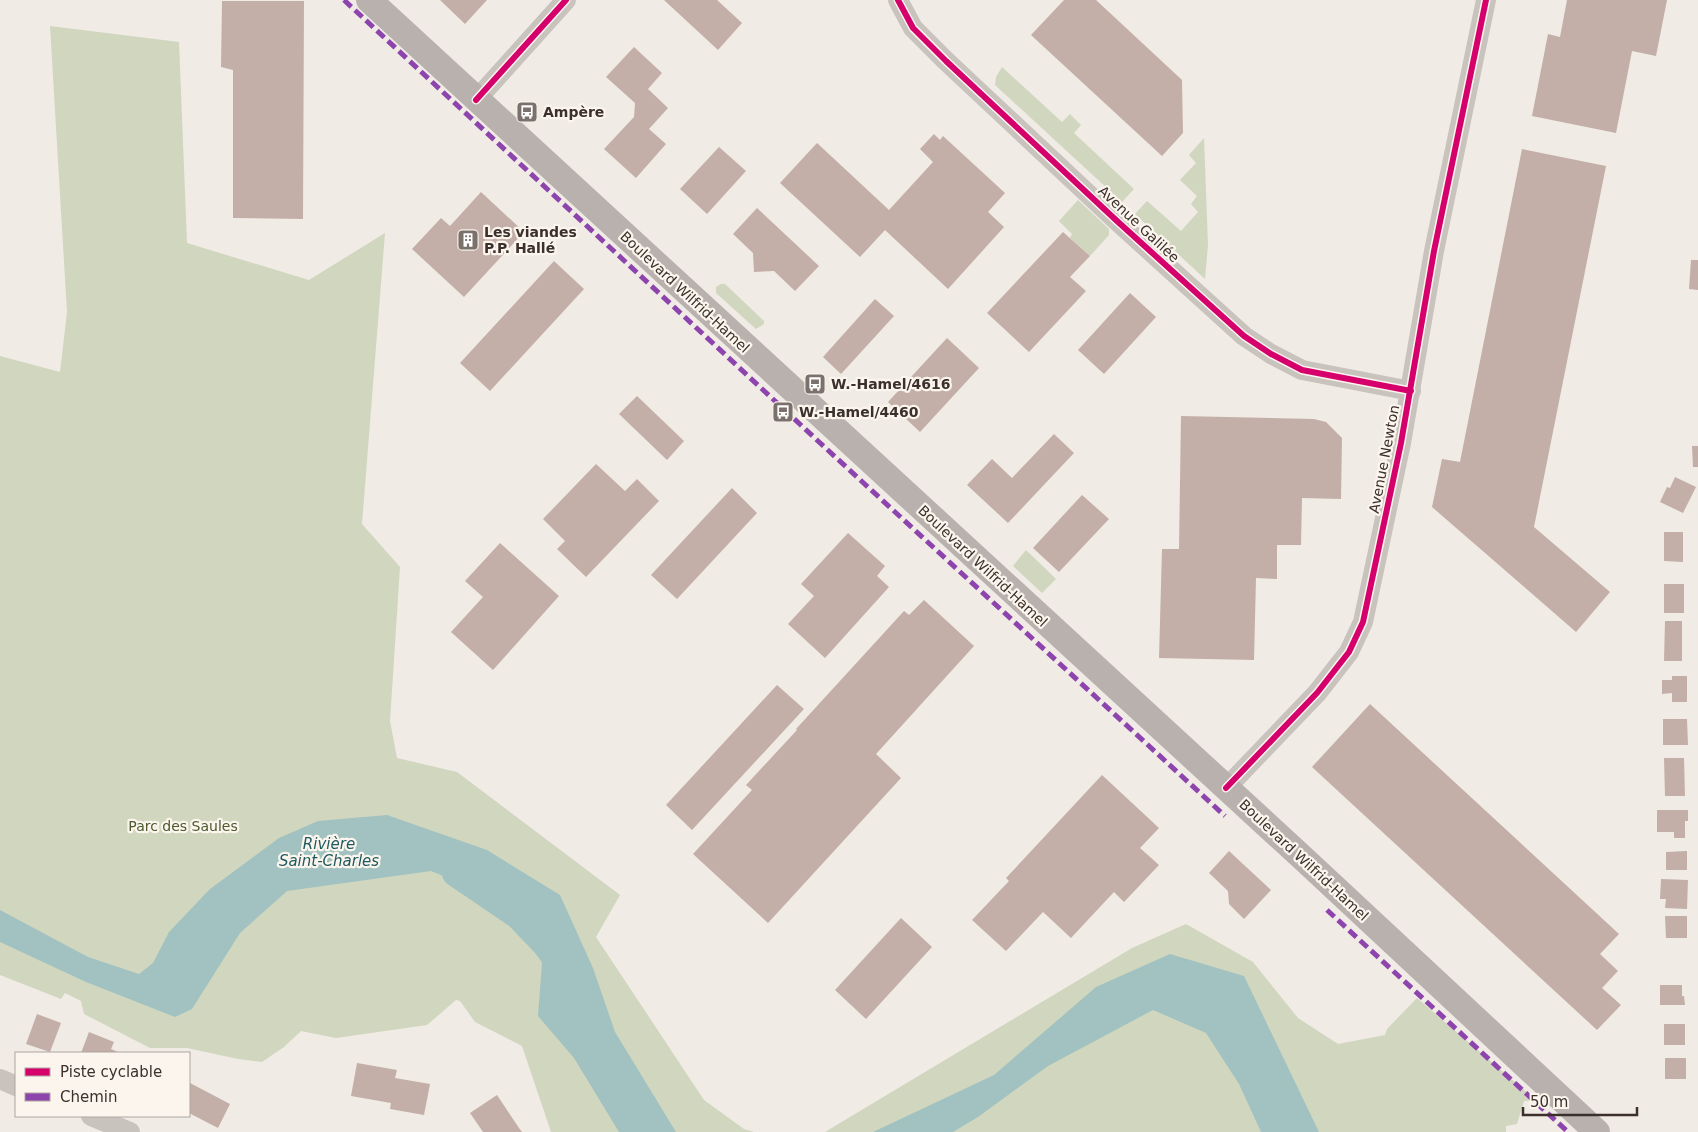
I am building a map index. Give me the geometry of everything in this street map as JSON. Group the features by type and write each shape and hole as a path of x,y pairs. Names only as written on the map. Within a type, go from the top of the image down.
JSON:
{"main road":[{"name":"Boulevard Wilfrid-Hamel","path":"369,0 1597,1132"}],"street":[{"path":"476,100 566,0"},
{"name":"Avenue Galilée","path":"898,0 914,28 946,61 1117,221 1244,336 1271,354 1302,370 1411,391"},
{"name":"Avenue Newton","path":"1226,788 1317,693 1348,652 1363,622 1411,391 1434,250 1486,0"},
{"path":"0,1079 15,1086"},
{"path":"93,1117 127,1131"}],"green space":[{"name":"Parc des Saules","path":"50,26 179,42 187,243 309,280 385,233 362,524 400,567 390,721 397,758 457,772 620,895 596,937 704,1100 744,1129 754,1132 551,1132 522,1046 475,1022 460,1001 456,1000 427,1025 336,1038 301,1031 284,1047 262,1062 187,1048 150,1048 84,1014 81,1001 65,993 61,999 0,975 0,356 60,372 67,312"},
{"path":"1002,67 1062,122 1070,114 1081,125 1074,133 1134,189 1122,202 995,85 996,77"},
{"path":"1204,138 1208,245 1205,279 1135,214 1147,201 1181,231 1198,212 1191,204 1197,196 1180,180 1196,163 1189,155"},
{"path":"1078,200 1109,229 1109,235 1090,256 1070,238 1072,234 1059,221"},
{"path":"725,284 764,321 764,324 756,329 716,293 716,287"},
{"path":"1026,550 1056,579 1042,593 1013,566"},
{"path":"1186,924 1253,962 1298,1018 1338,1044 1385,1035 1387,1029 1417,998 1536,1100 1524,1101 1517,1124 1506,1126 1506,1132 825,1132 1132,948"}],"water":[{"name":"Rivière Saint-Charles","path":"387,815 487,850 560,895 593,968 615,1032 676,1132 619,1132 574,1058 538,1016 544,936 497,898 431,871 287,891 240,933 192,1009 175,1017 86,982 0,942 0,910 88,957 139,974 153,963 169,932 210,889 279,838 318,821"},
{"path":"1170,954 1244,976 1319,1132 1261,1132 1239,1084 1206,1033 1153,1010 1048,1066 978,1117 953,1132 873,1132 994,1075 1096,987"}],"building":[{"path":"440,0 487,0 465,24"},
{"path":"664,0 717,0 742,23 718,50"},
{"path":"1064,0 1096,0 1182,80 1183,133 1162,156 1031,35"},
{"path":"1567,0 1667,0 1656,56 1632,51 1616,133 1532,116 1548,34 1560,37"},
{"path":"222,1 304,1 303,219 233,218 233,70 221,67"},
{"path":"634,47 662,73 648,89 668,108 649,129 666,144 636,178 604,149 634,117 635,103 606,77"},
{"path":"934,134 940,140 943,136 1005,193 988,212 1004,227 948,289 885,230 860,257 780,183 817,143 889,210 933,162 920,149"},
{"path":"719,147 746,171 707,214 680,189"},
{"path":"1522,149 1606,166 1534,527 1610,592 1576,632 1432,507 1442,459 1460,462"},
{"name":"Les viandes P.P. Hallé","path":"481,192 524,232 464,297 412,249 441,218 450,226"},
{"path":"757,208 819,266 795,291 774,271 754,272 753,253 733,234"},
{"path":"1063,232 1090,256 1070,277 1086,291 1029,352 987,313"},
{"path":"1691,260 1698,260 1698,290 1689,289"},
{"path":"554,261 584,289 490,391 460,363"},
{"path":"1130,293 1156,317 1104,374 1078,350"},
{"path":"875,299 894,316 841,374 823,357"},
{"path":"947,338 979,368 920,432 888,402"},
{"path":"637,396 684,441 667,460 619,414"},
{"path":"1181,416 1314,419 1326,422 1342,438 1341,499 1302,498 1301,545 1277,545 1277,579 1256,578 1254,660 1159,658 1162,549 1179,549"},
{"path":"1054,434 1074,453 1008,523 967,485 992,459 1012,478"},
{"path":"1692,446 1698,446 1698,467 1693,467"},
{"path":"596,464 625,491 637,479 659,501 586,577 557,549 565,541 543,519"},
{"path":"1675,477 1696,487 1683,513 1660,502 1667,487 1670,488"},
{"path":"732,488 757,513 677,599 651,575"},
{"path":"1082,495 1109,519 1059,572 1033,548"},
{"path":"1664,532 1683,532 1683,562 1664,561"},
{"path":"848,533 885,566 877,576 889,587 825,658 788,624 814,596 801,584"},
{"path":"500,543 559,596 493,670 451,632 483,597 465,581"},
{"path":"1664,584 1684,584 1684,613 1664,613"},
{"path":"924,600 974,646 876,754 901,778 768,923 693,854 752,790 746,785 796,729 904,611 909,615"},
{"path":"1665,621 1682,621 1682,661 1664,661"},
{"path":"1672,676 1687,676 1687,702 1672,702 1672,693 1662,694 1662,680 1672,680"},
{"path":"777,685 804,709 692,830 666,805"},
{"path":"1370,704 1619,934 1600,954 1618,971 1602,988 1621,1005 1597,1030 1312,767"},
{"path":"1663,719 1687,719 1688,745 1663,745"},
{"path":"1664,758 1684,758 1685,796 1665,796"},
{"path":"1102,775 1159,828 1140,848 1159,865 1124,902 1114,892 1071,938 1043,912 1006,951 972,920 1009,881 1006,878"},
{"path":"1657,810 1688,810 1688,821 1685,821 1685,838 1674,838 1674,832 1657,832"},
{"path":"1229,851 1271,890 1244,919 1229,904 1228,891 1209,873"},
{"path":"1687,851 1687,870 1666,870 1666,852"},
{"path":"1661,879 1688,880 1687,909 1665,908 1666,899 1660,899"},
{"path":"1665,916 1687,916 1687,938 1666,938"},
{"path":"901,918 932,947 866,1019 835,990"},
{"path":"1660,985 1682,985 1682,996 1684,996 1685,1005 1660,1005"},
{"path":"37,1014 61,1023 50,1052 26,1044"},
{"path":"1664,1024 1685,1024 1685,1045 1664,1045"},
{"path":"89,1032 114,1042 111,1049 118,1052 81,1052"},
{"path":"1665,1058 1686,1058 1686,1079 1665,1079"},
{"path":"357,1063 397,1070 395,1078 430,1084 424,1115 390,1109 391,1103 351,1096"},
{"path":"190,1083 230,1104 218,1128 190,1114"},
{"path":"497,1095 522,1132 483,1132 470,1113"}],"waterway":[{"name":"Rivière Saint-Charles","path":"456,873 518,915 545,943 567,972"}],"marked path":[{"path":"344,0 1225,816"},
{"path":"1327,910 1568,1132"}],"cycle path":[{"path":"476,100 566,0"},
{"path":"898,0 913,28 946,61 1117,221 1244,336 1271,354 1302,370 1411,391"},
{"path":"1226,788 1317,693 1349,652 1363,622 1401,443 1434,251 1486,0"}],"place":[{"name":"Ampère","path":"527,112"},
{"name":"Les viandes P.P. Hallé","path":"468,240"},
{"name":"W.-Hamel/4616","path":"815,384"},
{"name":"W.-Hamel/4460","path":"783,412"}]}
